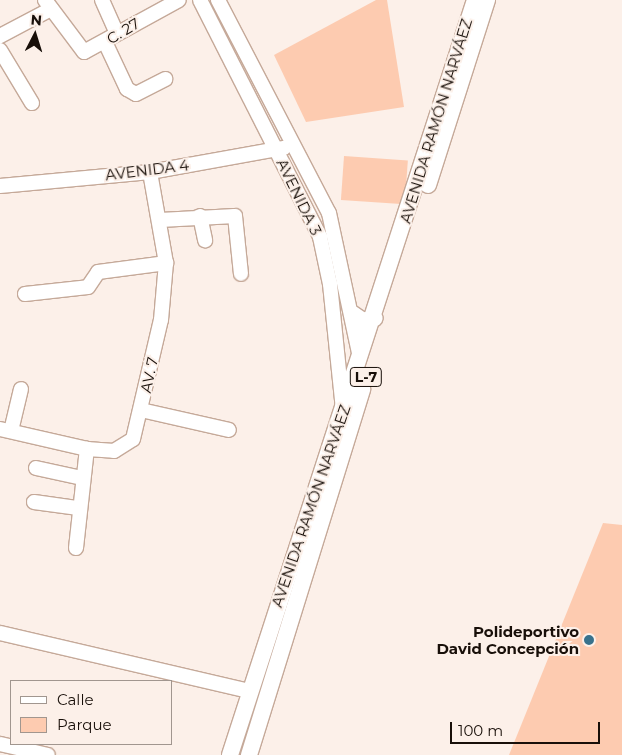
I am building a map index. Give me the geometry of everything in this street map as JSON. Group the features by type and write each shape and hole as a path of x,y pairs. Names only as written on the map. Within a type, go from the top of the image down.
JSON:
{"main road":[{"name":"AVENIDA RAMÓN NARVÁEZ","path":"230,755 375,318 475,0"},
{"name":"AVENIDA RAMÓN NARVÁEZ","path":"249,755 358,400 487,0"},
{"path":"353,314 363,321 375,318"}],"street":[{"path":"102,0 116,32"},
{"name":"C. 27","path":"99,45 116,32 179,0"},
{"name":"AVENIDA 3","path":"200,0 320,237 330,284 343,411"},
{"name":"AVENIDA 3","path":"218,0 329,212 353,314 360,361 358,400"},
{"path":"0,36 48,4 76,47 84,52 99,45 128,89 136,94 165,79"},
{"path":"0,50 32,103"},
{"name":"AVENIDA 4","path":"0,186 150,172 277,150 293,145"},
{"name":"AV. 7","path":"6,430 87,449 126,448 134,439 161,320 166,263 160,220 150,172"},
{"path":"160,220 200,216 235,216 241,274"},
{"path":"200,216 205,240"},
{"path":"25,294 88,287 98,272 166,263"},
{"path":"6,430 21,389"},
{"path":"141,410 229,430"},
{"path":"76,548 77,508 87,449"},
{"path":"36,468 82,478"},
{"path":"34,502 77,508"},
{"path":"0,632 250,691"},
{"path":"0,744 48,755"}],"green space":[{"path":"376,0 387,0 404,107 306,122 274,55"},
{"path":"344,156 408,160 405,204 341,200"},
{"name":"Polideportivo David Concepción","path":"603,523 622,525 622,755 509,755"}],"place":[{"name":"Polideportivo David Concepción","path":"589,640"}]}
